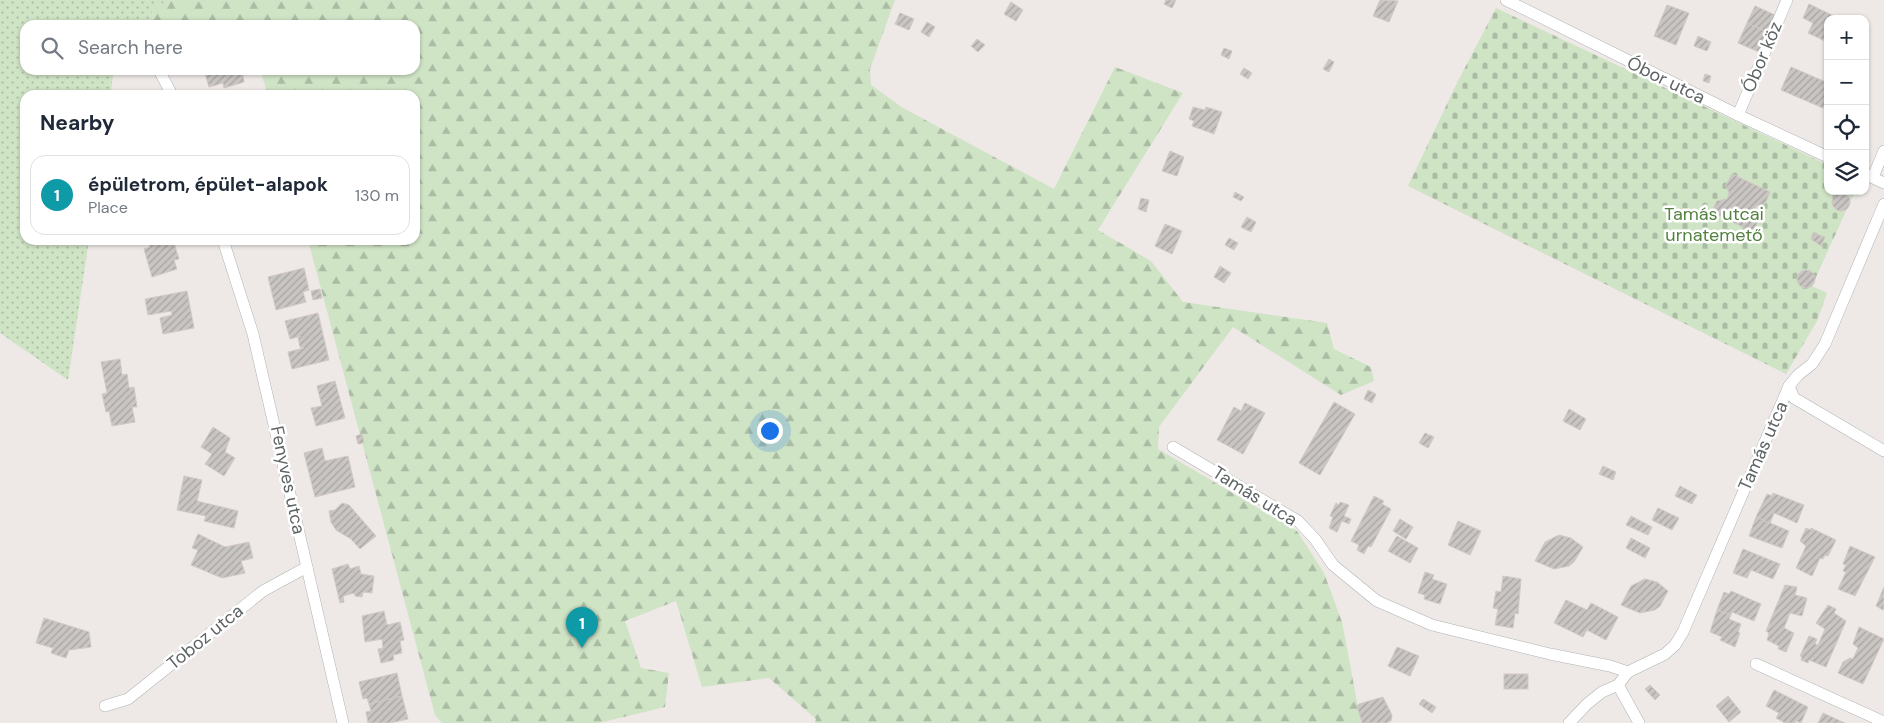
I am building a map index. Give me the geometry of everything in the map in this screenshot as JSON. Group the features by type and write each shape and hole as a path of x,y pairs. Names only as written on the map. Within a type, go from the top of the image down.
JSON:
{"street":[{"name":"Óbor utca","path":"1506,0 1738,115 1824,154"},
{"name":"Óbor köz","path":"1738,115 1787,0"},
{"path":"162,75 169,90"},
{"path":"1884,151 1869,176 1884,183"},
{"name":"Tamás utca","path":"1569,723 1595,698 1618,685 1628,672 1665,654 1675,646 1683,632 1789,386 1798,375 1812,364 1824,344 1884,204"},
{"name":"Fenyves utca","path":"225,245 253,334 282,450 343,723"},
{"path":"1789,386 1794,398 1884,451"},
{"name":"Tamás utca","path":"1173,446 1298,522 1315,539 1333,565 1377,601 1432,625 1550,654 1610,666 1628,672"},
{"name":"Toboz utca","path":"105,706 128,699 263,591 307,567"},
{"path":"1756,664 1884,722"},
{"path":"1618,685 1639,723"}],"green space":[{"path":"0,0 169,0 152,9 153,20 20,20 20,75 113,75 111,90 20,90 20,245 88,245 68,380 0,333"},
{"path":"169,0 895,0 870,69 871,85 903,108 1054,189 1115,67 1183,93 1098,230 1151,261 1183,302 1327,323 1334,349 1371,367 1374,381 1341,395 1233,327 1159,427 1158,449 1297,531 1324,573 1342,622 1361,723 815,723 816,719 769,678 702,687 676,601 625,621 641,668 669,673 665,707 599,723 442,723 435,715 309,245 420,245 420,90 266,90 262,75 420,75 420,20 153,20 152,9"},
{"name":"Tamás utcai urnatemető","path":"1496,8 1824,163 1824,195 1853,195 1812,286 1827,293 1817,321 1786,374 1408,186 1457,83"}],"building":[{"path":"1166,0 1176,0 1172,8 1164,4"},
{"path":"1380,0 1398,1 1389,22 1373,16"},
{"path":"1011,2 1023,10 1016,21 1004,14"},
{"path":"1809,4 1832,15 1824,15 1824,41 1808,33 1813,23 1803,18"},
{"path":"1667,5 1689,13 1676,45 1654,36"},
{"path":"1755,6 1775,15 1767,32 1747,23"},
{"path":"900,13 914,19 909,30 895,24"},
{"path":"927,22 935,27 929,37 921,32"},
{"path":"1747,23 1767,32 1759,52 1738,43"},
{"path":"1698,36 1711,42 1707,51 1694,46"},
{"path":"977,39 985,45 978,52 971,46"},
{"path":"1224,48 1232,51 1229,59 1221,55"},
{"path":"1329,59 1334,62 1329,72 1323,69"},
{"path":"1791,67 1824,81 1824,106 1823,108 1781,90"},
{"path":"1244,68 1252,73 1248,79 1240,74"},
{"path":"1705,74 1711,76 1709,83 1703,81"},
{"path":"205,75 243,75 244,82 224,88 223,83 209,87"},
{"path":"1193,107 1205,110 1206,107 1222,112 1214,134 1192,126 1194,121 1189,119"},
{"path":"1170,151 1184,157 1177,176 1162,171"},
{"path":"1732,174 1770,192 1765,204 1756,206 1754,213 1758,221 1753,232 1716,214 1713,209 1717,201 1727,199 1729,193 1726,185"},
{"path":"1235,192 1244,197 1241,201 1233,197"},
{"path":"1836,195 1846,195 1850,202 1847,208 1841,211 1835,208 1832,202"},
{"path":"1141,198 1149,200 1146,212 1138,209"},
{"path":"1247,217 1256,222 1251,232 1241,227"},
{"path":"1165,224 1182,231 1172,254 1155,246"},
{"path":"1813,233 1825,237 1821,246 1811,239"},
{"path":"1229,238 1238,243 1234,250 1225,245"},
{"path":"149,245 175,245 179,259 174,260 177,269 152,277 144,249 150,247"},
{"path":"1220,266 1231,273 1224,283 1214,277"},
{"path":"304,268 309,290 303,292 306,302 276,310 268,277"},
{"path":"1806,270 1814,275 1815,279 1810,287 1806,288 1798,283 1797,279 1802,271"},
{"path":"320,289 322,298 313,300 311,291"},
{"path":"187,291 194,328 163,334 160,318 172,315 171,311 148,315 145,299"},
{"path":"318,313 329,360 292,369 288,352 304,348 300,347 298,338 301,336 290,339 285,321"},
{"path":"120,359 122,375 127,374 129,388 134,387 137,407 132,407 135,422 112,426 109,411 106,412 102,394 107,393 101,362"},
{"path":"335,381 345,418 316,426 311,408 322,406 317,386"},
{"path":"1368,390 1376,394 1372,403 1364,399"},
{"path":"1334,402 1355,414 1320,475 1299,463"},
{"path":"1245,403 1265,413 1243,454 1217,440 1234,407 1241,411"},
{"path":"1569,409 1586,419 1580,430 1563,421"},
{"path":"213,427 230,438 225,452 235,458 224,476 205,464 212,454 201,447"},
{"path":"1425,433 1434,437 1428,448 1419,443"},
{"path":"362,434 364,443 358,444 356,436"},
{"path":"322,448 325,461 348,456 355,487 315,497 304,453"},
{"path":"1603,466 1616,472 1613,480 1599,474"},
{"path":"184,476 202,480 197,501 238,511 234,528 204,521 206,516 177,510"},
{"path":"1680,486 1697,495 1692,504 1675,496"},
{"path":"1773,493 1804,505 1797,523 1774,513 1770,523 1756,517 1767,494 1772,496"},
{"path":"1374,496 1384,501 1382,504 1391,509 1371,547 1368,546 1364,554 1357,550 1359,545 1351,541"},
{"path":"1340,502 1349,505 1344,516 1351,519 1349,524 1342,521 1337,532 1329,528 1333,517 1330,516 1336,503 1339,505"},
{"path":"342,503 349,505 376,536 360,549 351,539 336,530 331,522 329,511 335,510"},
{"path":"1658,508 1679,518 1672,530 1652,520"},
{"path":"1631,516 1652,527 1648,535 1626,525"},
{"path":"1756,517 1789,531 1782,548 1749,536"},
{"path":"1400,519 1413,527 1406,539 1393,531"},
{"path":"1458,521 1481,531 1470,555 1448,545"},
{"path":"1806,528 1811,530 1811,528 1836,540 1828,556 1825,555 1823,559 1820,558 1812,576 1796,568 1806,546 1800,541"},
{"path":"198,534 225,547 249,542 253,558 241,561 245,573 222,578 191,565 198,550 192,548"},
{"path":"1559,535 1571,538 1583,547 1574,562 1569,566 1554,569 1535,561 1545,542"},
{"path":"1397,536 1418,548 1410,563 1388,551"},
{"path":"1631,538 1650,548 1645,558 1626,548"},
{"path":"1850,546 1875,557 1855,596 1838,589 1846,572 1843,571 1846,565 1843,564"},
{"path":"1743,549 1780,564 1773,579 1751,570 1747,578 1733,573"},
{"path":"348,564 350,569 359,566 361,574 374,576 372,593 363,592 362,597 355,596 354,593 343,596 344,602 340,603 332,569"},
{"path":"1425,572 1434,575 1432,579 1447,584 1440,604 1424,599 1425,595 1418,593"},
{"path":"1503,576 1521,579 1518,614 1515,613 1513,628 1495,625 1498,609 1493,608 1496,591 1501,592"},
{"path":"1645,579 1657,582 1668,591 1660,606 1655,610 1640,613 1621,605 1631,586"},
{"path":"1785,585 1797,587 1795,595 1807,598 1802,616 1790,613 1784,628 1794,633 1786,652 1778,649 1779,646 1767,640 1769,633 1766,631"},
{"path":"1884,587 1884,607 1883,610 1876,606"},
{"path":"1731,591 1761,604 1754,621 1732,612 1731,615 1717,610 1724,592 1729,594"},
{"path":"1566,600 1587,610 1591,603 1618,617 1606,640 1587,630 1583,637 1554,623"},
{"path":"1828,605 1836,609 1834,613 1846,621 1826,667 1809,660 1808,663 1801,660 1802,657 1800,656 1809,636 1817,639 1815,644 1818,645 1825,629 1816,623"},
{"path":"1717,610 1731,615 1729,619 1741,624 1735,647 1720,640 1722,637 1710,632"},
{"path":"384,611 387,625 400,622 404,640 400,641 402,653 393,655 394,660 381,663 378,649 383,648 382,639 365,642 362,616"},
{"path":"44,618 89,632 91,647 69,650 66,658 51,653 53,648 36,643"},
{"path":"1859,627 1884,639 1863,684 1838,673 1843,662 1850,658 1853,659 1858,648 1853,644"},
{"path":"1397,647 1419,656 1410,676 1388,666"},
{"path":"397,673 402,696 369,704 367,698 363,699 359,682"},
{"path":"1504,674 1528,674 1528,689 1504,689"},
{"path":"1650,685 1660,695 1655,700 1645,689"},
{"path":"1774,690 1808,707 1801,723 1796,721 1795,723 1785,723 1776,718 1779,713 1766,706"},
{"path":"402,696 408,719 390,723 368,723 366,712 371,711 369,704"},
{"path":"1728,696 1741,712 1729,722 1716,706"},
{"path":"1383,697 1392,715 1391,721 1386,723 1362,723 1357,706"},
{"path":"1423,699 1436,707 1432,713 1419,704"},
{"path":"1823,713 1845,723 1818,723"}],"place":[{"name":"épületrom, épület-alapok","path":"582,648"}]}
